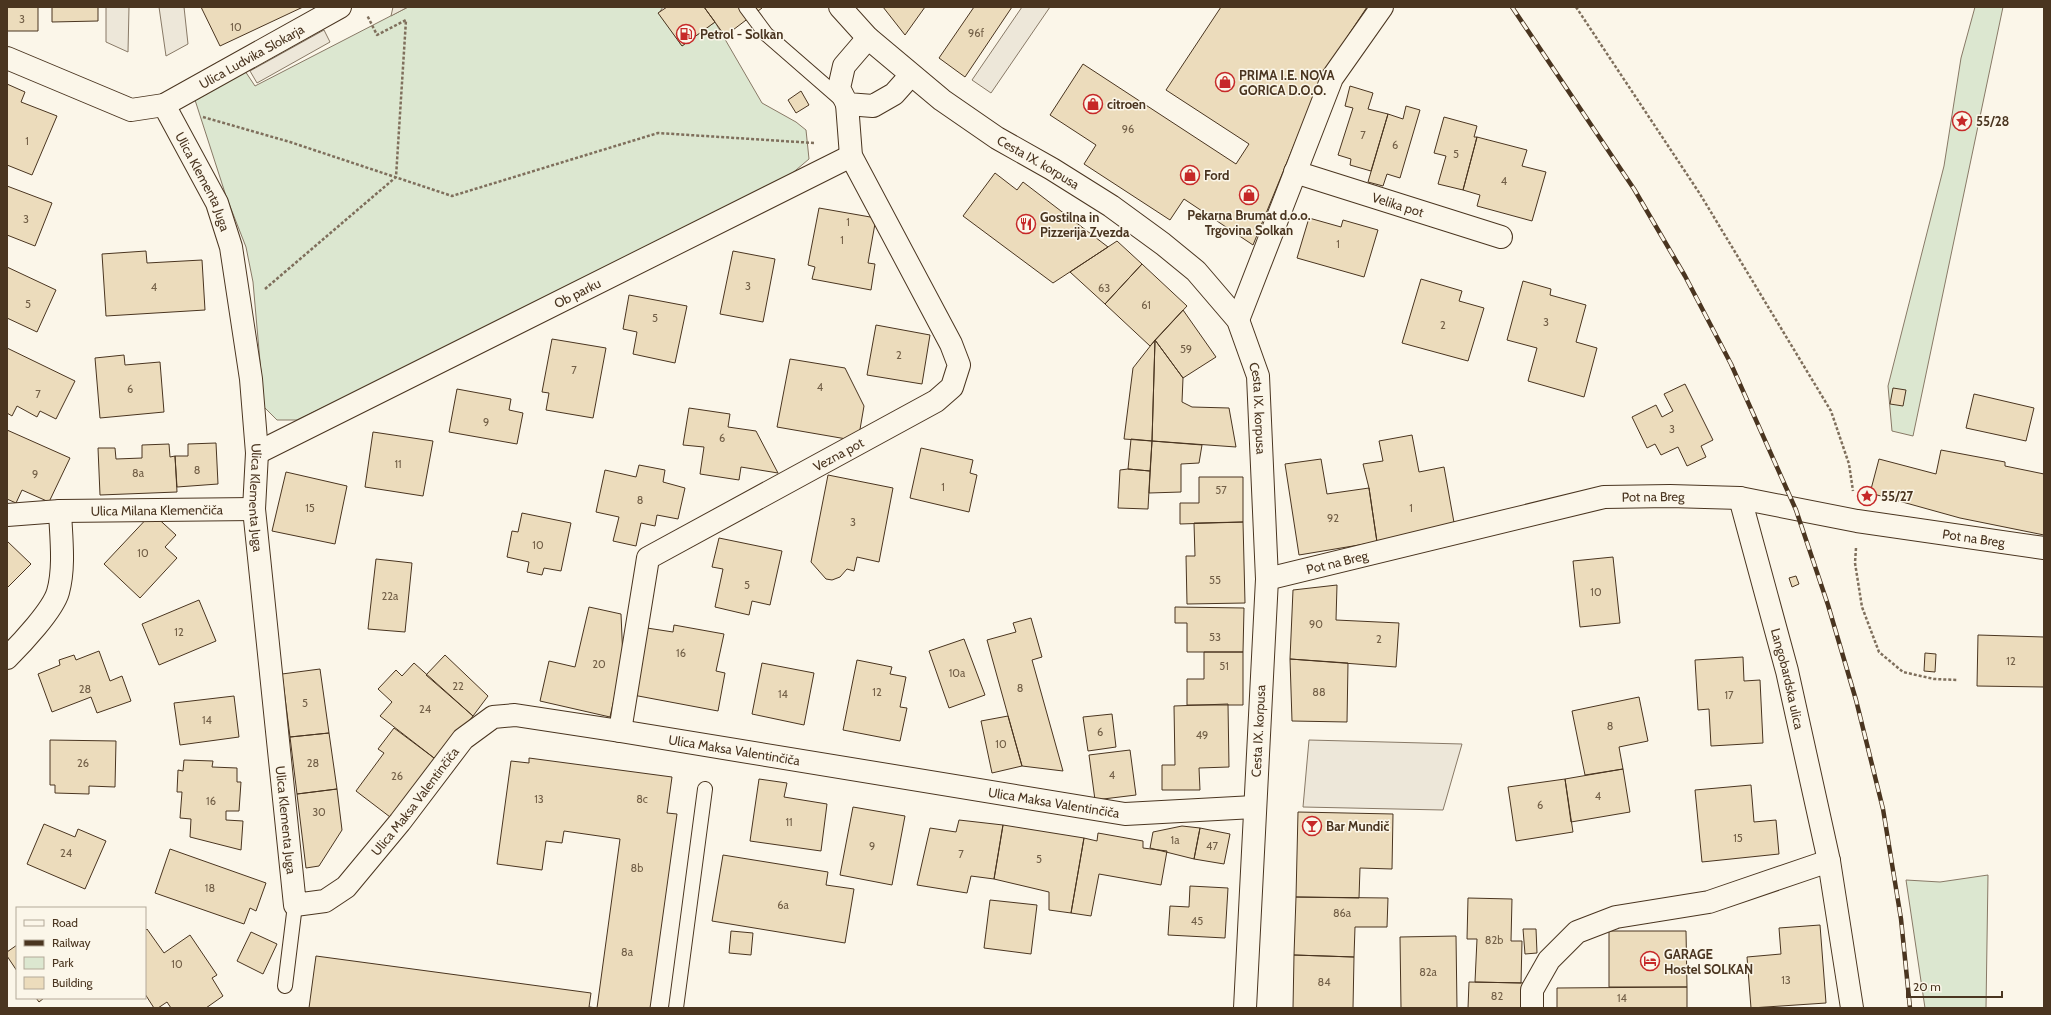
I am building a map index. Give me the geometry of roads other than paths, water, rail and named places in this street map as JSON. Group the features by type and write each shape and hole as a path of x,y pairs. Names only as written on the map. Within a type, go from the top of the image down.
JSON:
{"street":[{"name":"Ulica Ludvika Slokarja","path":"164,106 340,7"},
{"name":"Cesta IX. korpusa","path":"840,7 868,38 910,76 997,138 1052,169 1104,202 1163,244 1196,271 1238,320 1258,376 1267,578 1254,807 1245,1008"},
{"path":"1238,320 1332,78 1382,7"},
{"path":"850,151 847,104 839,88 844,66 868,38"},
{"path":"7,58 131,110 164,106"},
{"path":"847,104 873,106 894,94 910,76"},
{"name":"Ulica Klementa Juga","path":"164,106 217,203 231,247 251,379 257,453 254,508 295,906"},
{"name":"Ob parku","path":"257,453 850,151"},
{"name":"Vezna pot","path":"620,731 648,558 936,401 952,387 959,365 951,344 850,151"},
{"name":"Velika pot","path":"1295,172 1501,237"},
{"name":"Pot na Breg","path":"1267,578 1604,497 1670,496 1740,498 1857,521 2044,548"},
{"name":"Langobardska ulica","path":"1740,498 1787,671 1829,861 1852,1008"},
{"name":"Ulica Milana Klemenčiča","path":"7,515 60,511 254,508"},
{"path":"7,658 42,619 58,592 61,565 60,511"},
{"name":"Ulica Maksa Valentinčiča","path":"295,906 326,901 346,887 400,822 463,739 493,718 515,715 1125,814 1254,807"},
{"path":"1532,1008 1532,990 1549,960 1577,932 1616,917 1709,902 1829,861"}],"lane":[{"path":"746,7 766,34 847,104"},
{"path":"676,1008 705,789"},
{"path":"285,986 295,906"}],"railway":[{"path":"1512,7 1634,189 1685,276 1731,364 1796,510 1828,605 1856,700 1883,809 1901,919 1910,1008"}],"place":[{"name":"Petrol - Solkan","path":"686,34"},
{"name":"PRIMA I.E. NOVA GORICA D.O.O.","path":"1225,82"},
{"name":"citroen","path":"1093,104"},
{"name":"55/28","path":"1962,121"},
{"name":"Ford","path":"1190,175"},
{"name":"Pekarna Brumat d.o.o. Trgovina Solkan","path":"1249,195"},
{"name":"Gostilna in Pizzerija Zvezda","path":"1026,224"},
{"name":"55/27","path":"1867,496"},
{"name":"Bar Mundič","path":"1312,826"},
{"name":"GARAGE Hostel SOLKAN","path":"1650,961"}]}
